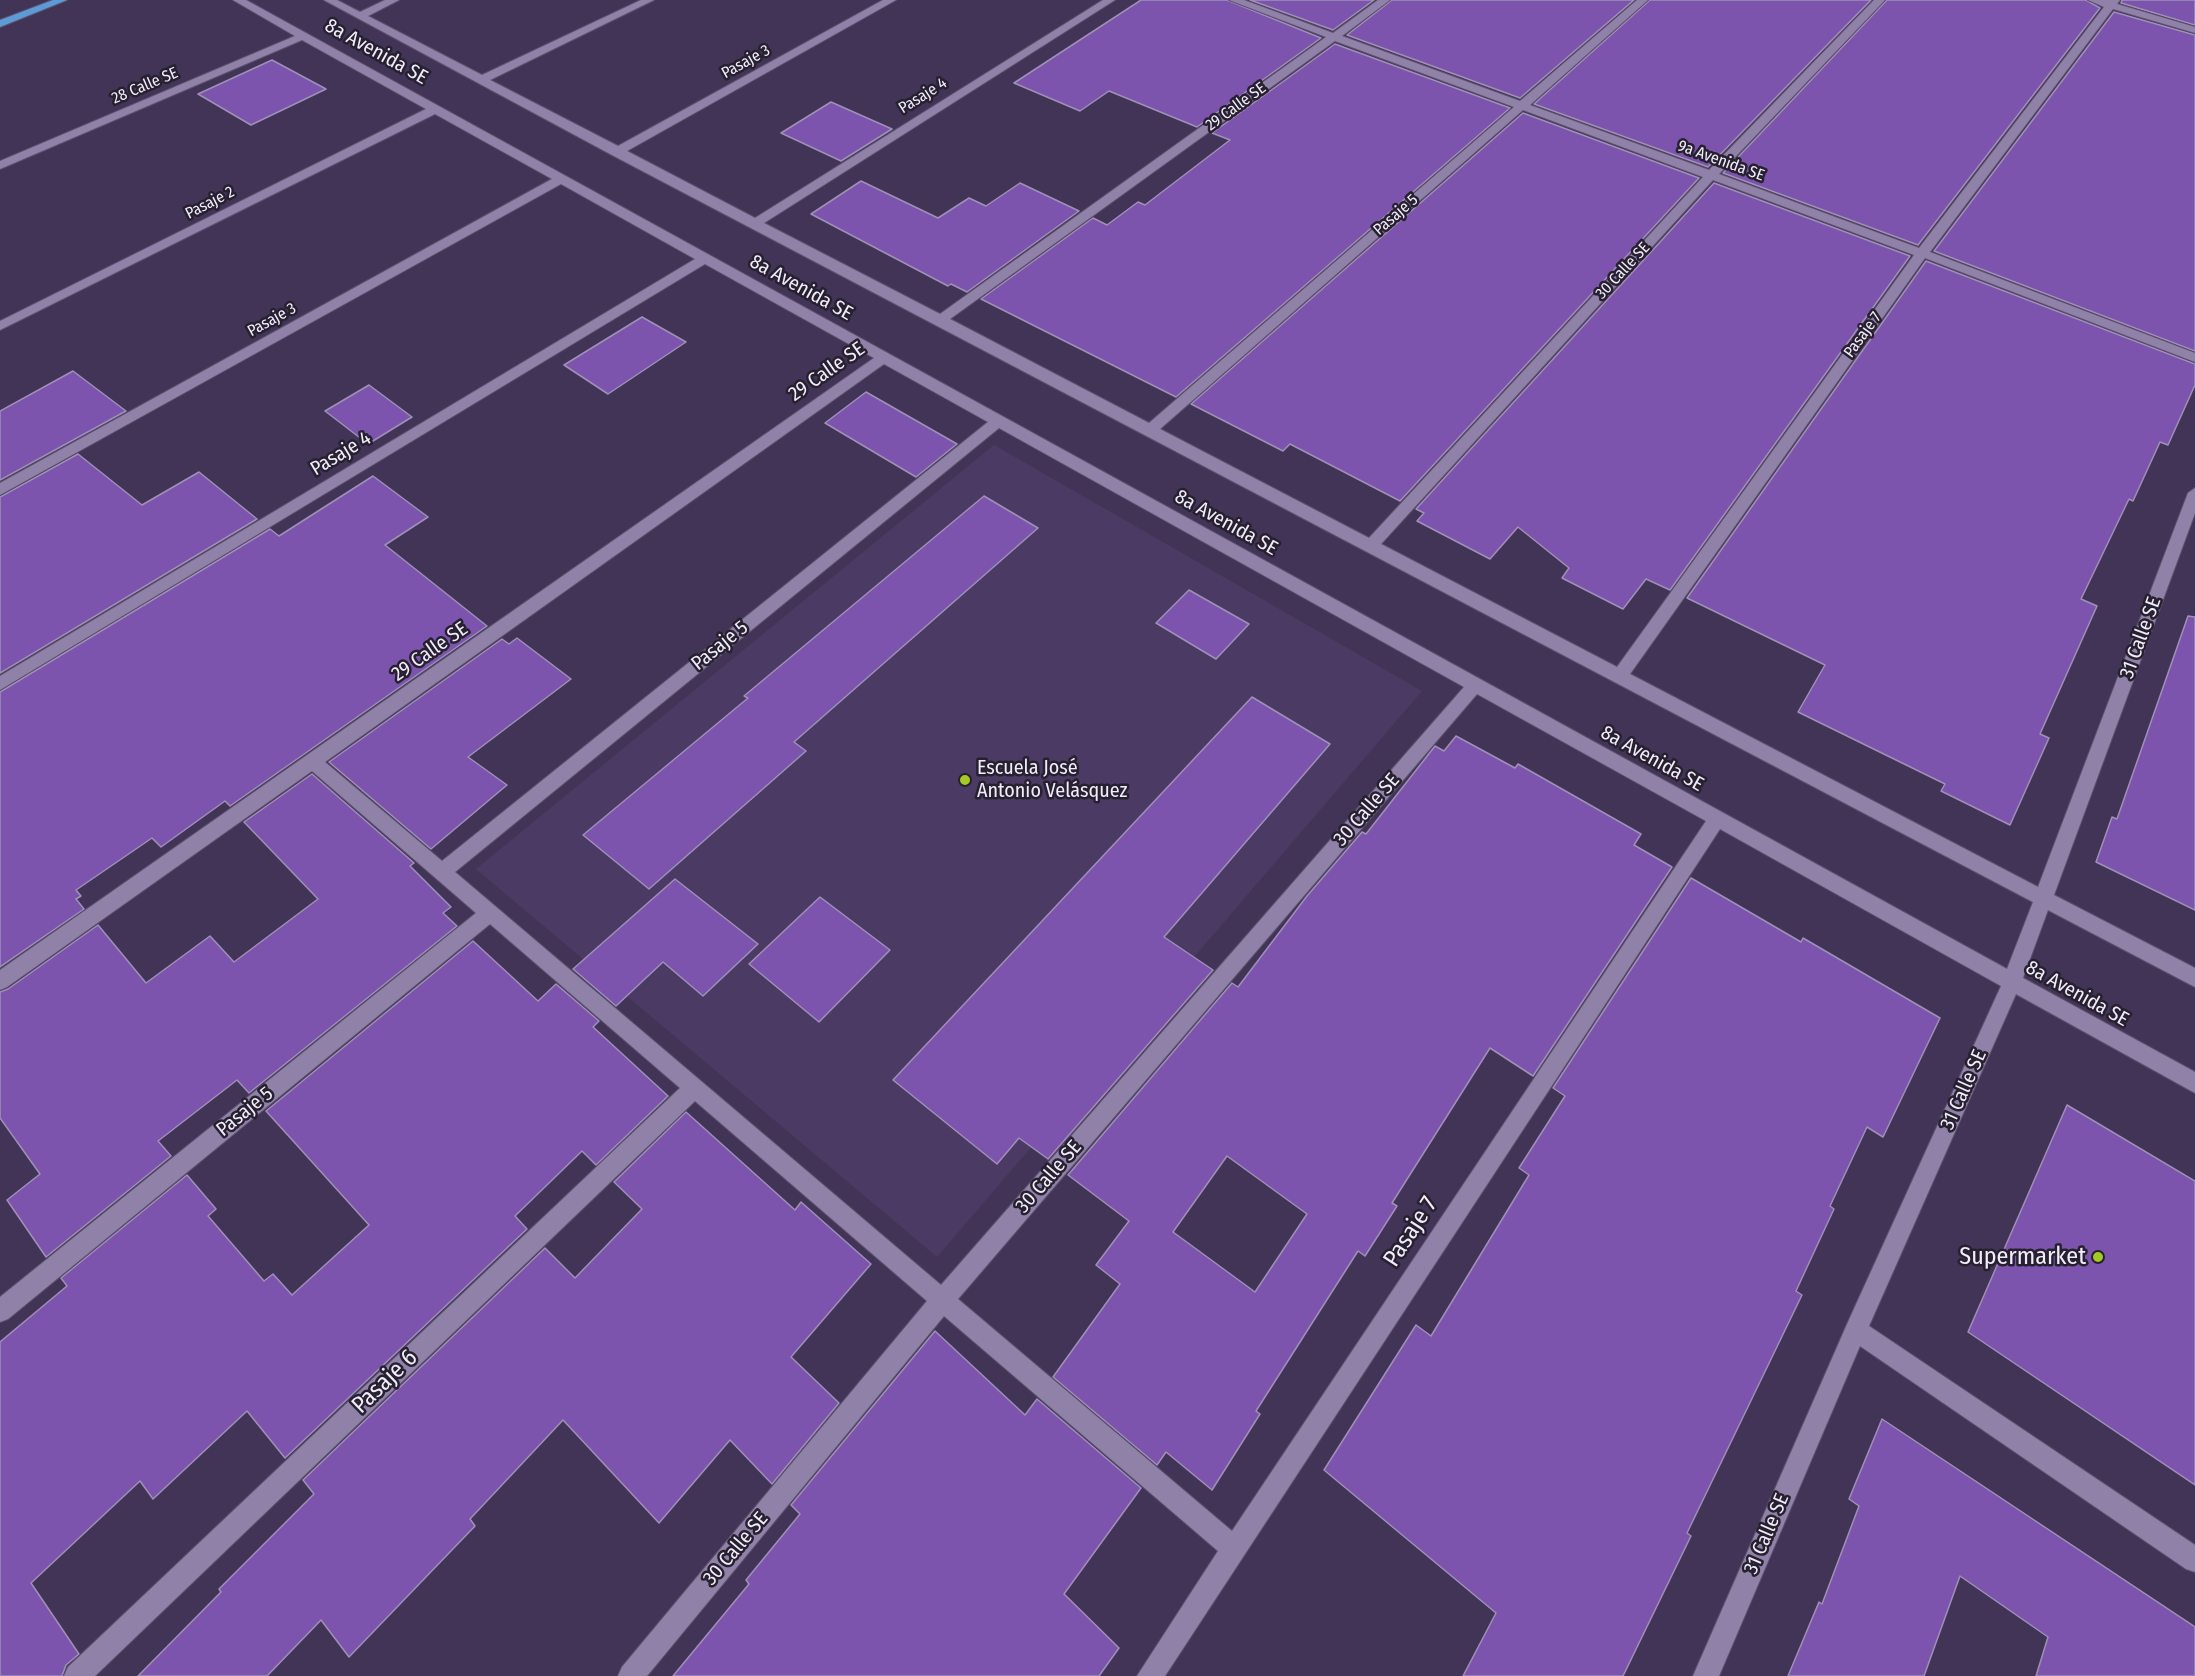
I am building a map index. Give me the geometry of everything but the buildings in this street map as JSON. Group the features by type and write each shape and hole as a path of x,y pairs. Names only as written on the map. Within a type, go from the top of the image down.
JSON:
{"main road":[{"path":"0,24 62,0"}],"street":[{"name":"8a Avenida SE","path":"238,0 2195,1083"},
{"name":"8a Avenida SE","path":"329,0 2195,978"},
{"path":"359,16 394,0"},
{"path":"481,80 649,0"},
{"name":"Pasaje 3","path":"616,152 891,0"},
{"name":"Pasaje 4","path":"755,223 1110,0"},
{"name":"9a Avenida SE","path":"1234,0 1922,253 2195,358"},
{"name":"29 Calle SE","path":"940,320 1385,0"},
{"name":"Pasaje 5","path":"1150,430 1642,0"},
{"name":"30 Calle SE","path":"1370,546 1711,175 1880,0"},
{"path":"2092,0 2113,3 2195,30"},
{"name":"Pasaje 7","path":"1619,676 1922,253 2113,3"},
{"name":"28 Calle SE","path":"0,165 303,36"},
{"name":"Pasaje 2","path":"0,326 435,109"},
{"name":"Pasaje 3","path":"0,490 561,179"},
{"name":"Pasaje 4","path":"0,684 704,258"},
{"name":"29 Calle SE","path":"0,981 884,358"},
{"name":"Pasaje 5","path":"442,872 999,421"},
{"name":"31 Calle SE","path":"1706,1676 1856,1330 2012,982 2195,493"},
{"name":"30 Calle SE","path":"631,1676 942,1301 1475,685"},
{"path":"312,761 1234,1549"},
{"name":"Pasaje 7","path":"1150,1676 1717,819"},
{"name":"Pasaje 5","path":"0,1311 490,913"},
{"name":"Pasaje 6","path":"77,1676 694,1088"},
{"path":"1856,1330 2195,1560"}],"shaded area":[{"name":"Escuela José Antonio Velásquez","path":"994,445 1422,691 937,1257 476,869"}],"place":[{"name":"Escuela José Antonio Velásquez","path":"965,780"},
{"name":"Supermarket","path":"2098,1257"}]}
